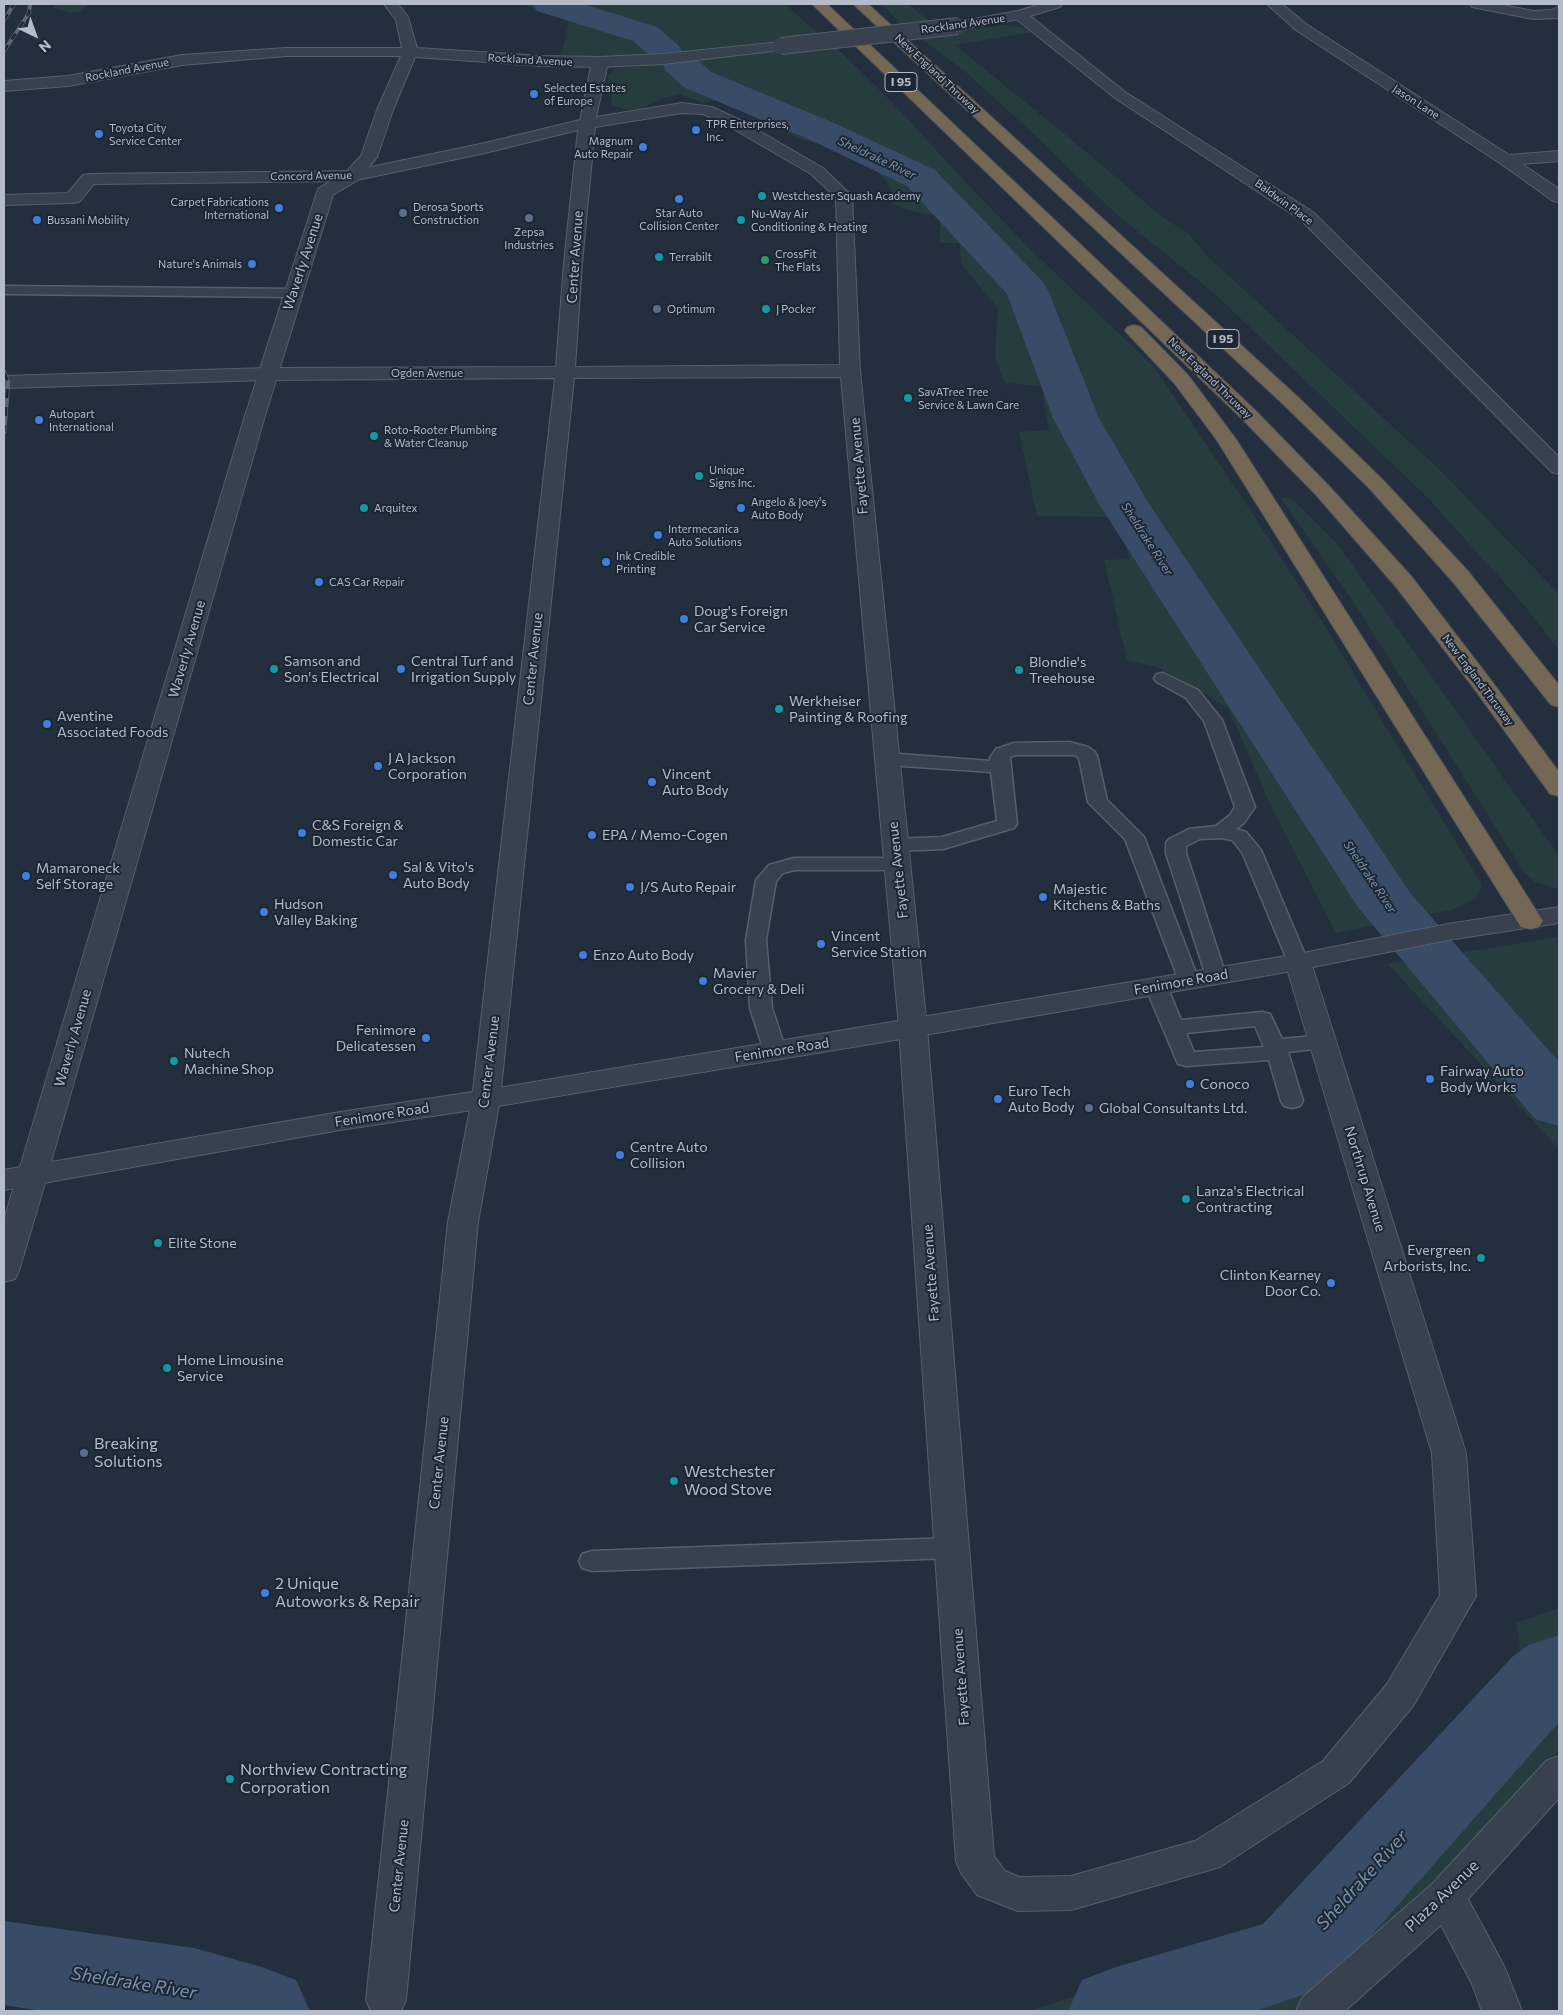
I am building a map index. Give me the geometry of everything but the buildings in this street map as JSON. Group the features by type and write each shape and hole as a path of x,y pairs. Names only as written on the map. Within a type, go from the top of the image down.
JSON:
{"highway":[{"name":"New England Thruway","path":"818,4 1284,450 1361,533 1444,634 1559,789"},
{"name":"New England Thruway","path":"860,4 1292,402 1376,484 1460,576 1559,700"},
{"path":"1070,245 1119,314 1181,379 1205,408 1530,921"}],"street":[{"path":"391,4 403,20 410,52"},
{"name":"Rockland Avenue","path":"10,86 68,81 206,58 296,51 410,52 544,61 600,62 663,59 958,26 1020,15 1055,4"},
{"name":"Jason Lane","path":"1274,4 1301,28 1506,160 1559,197"},
{"path":"1477,4 1533,15 1558,13"},
{"name":"Baldwin Place","path":"1020,15 1120,95 1307,216 1559,468"},
{"name":"Waverly Avenue","path":"4,1271 18,1178 325,192 352,176 369,157 385,110 410,52"},
{"path":"587,123 600,62"},
{"name":"Fayette Avenue","path":"587,123 682,108 706,110 736,124 817,171 844,196 850,371 913,1028 975,1861 991,1883"},
{"name":"Concord Avenue","path":"4,200 73,198 89,179 352,176 485,148 587,123"},
{"name":"Center Avenue","path":"386,2000 463,1222 486,1099 565,373 573,264 587,123"},
{"path":"1506,160 1559,156"},
{"name":"Ogden Avenue","path":"4,382 267,374 850,371"},
{"name":"Fenimore Road","path":"18,1178 340,1121 486,1099 1189,981 1298,962 1448,932 1530,921 1559,915"},
{"name":"Northrup Avenue","path":"991,1883 1018,1894 1071,1893 1206,1855 1336,1772 1400,1695 1458,1596 1449,1453 1298,962"},
{"name":"Plaza Avenue","path":"1316,2011 1446,1896 1559,1772"},
{"path":"1446,1896 1490,1980 1502,2011"}],"lane":[{"path":"4,290 293,293"},
{"path":"1163,678 1192,694 1213,720 1245,807 1237,819 1221,832"},
{"path":"776,1051 761,1008 756,940 766,880 776,869 794,864 896,855 1007,824 999,758 1003,753 1014,749 1069,748 1081,751 1088,756 1098,802 1134,837 1189,981"},
{"path":"887,760 1000,766"},
{"path":"1216,976 1176,853 1176,843 1196,832 1221,832 1238,836 1250,850 1298,962"},
{"path":"1156,986 1186,1059 1276,1050 1323,1042"},
{"path":"1173,1027 1262,1019 1276,1050 1292,1101"},
{"path":"592,1561 951,1548"}],"green space":[{"path":"56,4 88,5 80,12 71,13 53,8"},
{"path":"522,4 785,4 822,37 603,59 561,56 569,21"},
{"path":"882,4 908,4 933,24 904,28"},
{"path":"1005,25 1033,32 955,45 1089,154 1161,216 1189,234 1206,255 1441,471 1559,594 1559,650 1519,599 1427,497 1215,294 1114,212 1037,137 968,74 918,36"},
{"path":"834,45 892,102 1030,249 1154,367 1253,514 1326,628 1482,885 1475,899 1452,910 1336,933 1269,802 1229,709 1157,667 1127,660 1104,560 1130,559 1117,517 1037,516 1019,432 1049,430 1041,386 1005,383 995,357 998,308 962,265 959,243 940,243 940,218 907,210 891,203 891,189 877,170 843,150 802,140 718,100 702,103 681,94 663,98 635,110 623,109 612,105 608,75 615,68"},
{"path":"1290,497 1338,545 1559,856 1559,889 1535,882 1524,872 1354,603 1281,498"},
{"path":"1559,937 1559,1149 1388,964"},
{"path":"1559,1608 1559,1751 1426,1903 1322,1998 1296,2011 1030,2011 1271,1929 1319,1884 1524,1669 1516,1623"}],"waterway":[{"name":"Sheldrake River","path":"549,4 645,34 666,52"},
{"name":"Sheldrake River","path":"679,63 698,80 819,130 921,178 1027,290 1076,418 1124,504 1388,906 1559,1104"},
{"name":"Sheldrake River","path":"1116,2011 1293,1957 1542,1682 1559,1670"},
{"name":"Sheldrake River","path":"4,1963 194,1991 262,2011"}],"railway":[{"path":"4,20 14,4"},
{"path":"4,51 29,13 30,4"},
{"path":"4,372 8,382 4,432"}],"place":[{"name":"Selected Estates of Europe","path":"534,94"},
{"name":"TPR Enterprises, Inc.","path":"696,130"},
{"name":"Toyota City Service Center","path":"99,134"},
{"name":"Magnum Auto Repair","path":"643,147"},
{"name":"Westchester Squash Academy","path":"762,196"},
{"name":"Star Auto Collision Center","path":"679,199"},
{"name":"Carpet Fabrications International","path":"279,208"},
{"name":"Derosa Sports Construction","path":"403,213"},
{"name":"Zepsa Industries","path":"529,218"},
{"name":"Bussani Mobility","path":"37,220"},
{"name":"Nu-Way Air Conditioning & Heating","path":"741,220"},
{"name":"Terrabilt","path":"659,257"},
{"name":"CrossFit The Flats","path":"765,260"},
{"name":"Nature's Animals","path":"252,264"},
{"name":"Optimum","path":"657,309"},
{"name":"J Pocker","path":"766,309"},
{"name":"SavATree Tree Service & Lawn Care","path":"908,398"},
{"name":"Autopart International","path":"39,420"},
{"name":"Roto-Rooter Plumbing & Water Cleanup","path":"374,436"},
{"name":"Unique Signs Inc.","path":"699,476"},
{"name":"Arquitex","path":"364,508"},
{"name":"Angelo & Joey's Auto Body","path":"741,508"},
{"name":"Intermecanica Auto Solutions","path":"658,535"},
{"name":"Ink Credible Printing","path":"606,562"},
{"name":"CAS Car Repair","path":"319,582"},
{"name":"Doug's Foreign Car Service","path":"684,619"},
{"name":"Samson and Son's Electrical","path":"274,669"},
{"name":"Central Turf and Irrigation Supply","path":"401,669"},
{"name":"Blondie's Treehouse","path":"1019,670"},
{"name":"Werkheiser Painting & Roofing","path":"779,709"},
{"name":"Aventine Associated Foods","path":"47,724"},
{"name":"J A Jackson Corporation","path":"378,766"},
{"name":"Vincent Auto Body","path":"652,782"},
{"name":"C&S Foreign & Domestic Car","path":"302,833"},
{"name":"EPA / Memo-Cogen","path":"592,835"},
{"name":"Sal & Vito's Auto Body","path":"393,875"},
{"name":"Mamaroneck Self Storage","path":"26,876"},
{"name":"J/S Auto Repair","path":"630,887"},
{"name":"Majestic Kitchens & Baths","path":"1043,897"},
{"name":"Hudson Valley Baking","path":"264,912"},
{"name":"Vincent Service Station","path":"821,944"},
{"name":"Enzo Auto Body","path":"583,955"},
{"name":"Mavier Grocery & Deli","path":"703,981"},
{"name":"Fenimore Delicatessen","path":"426,1038"},
{"name":"Nutech Machine Shop","path":"174,1061"},
{"name":"Fairway Auto Body Works","path":"1430,1079"},
{"name":"Conoco","path":"1190,1084"},
{"name":"Euro Tech Auto Body","path":"998,1099"},
{"name":"Global Consultants Ltd.","path":"1089,1108"},
{"name":"Centre Auto Collision","path":"620,1155"},
{"name":"Lanza's Electrical Contracting","path":"1186,1199"},
{"name":"Elite Stone","path":"158,1243"},
{"name":"Evergreen Arborists, Inc.","path":"1481,1258"},
{"name":"Clinton Kearney Door Co.","path":"1331,1283"},
{"name":"Home Limousine Service","path":"167,1368"},
{"name":"Breaking Solutions","path":"84,1453"},
{"name":"Westchester Wood Stove","path":"674,1481"},
{"name":"2 Unique Autoworks & Repair","path":"265,1593"},
{"name":"Northview Contracting Corporation","path":"230,1779"}]}
